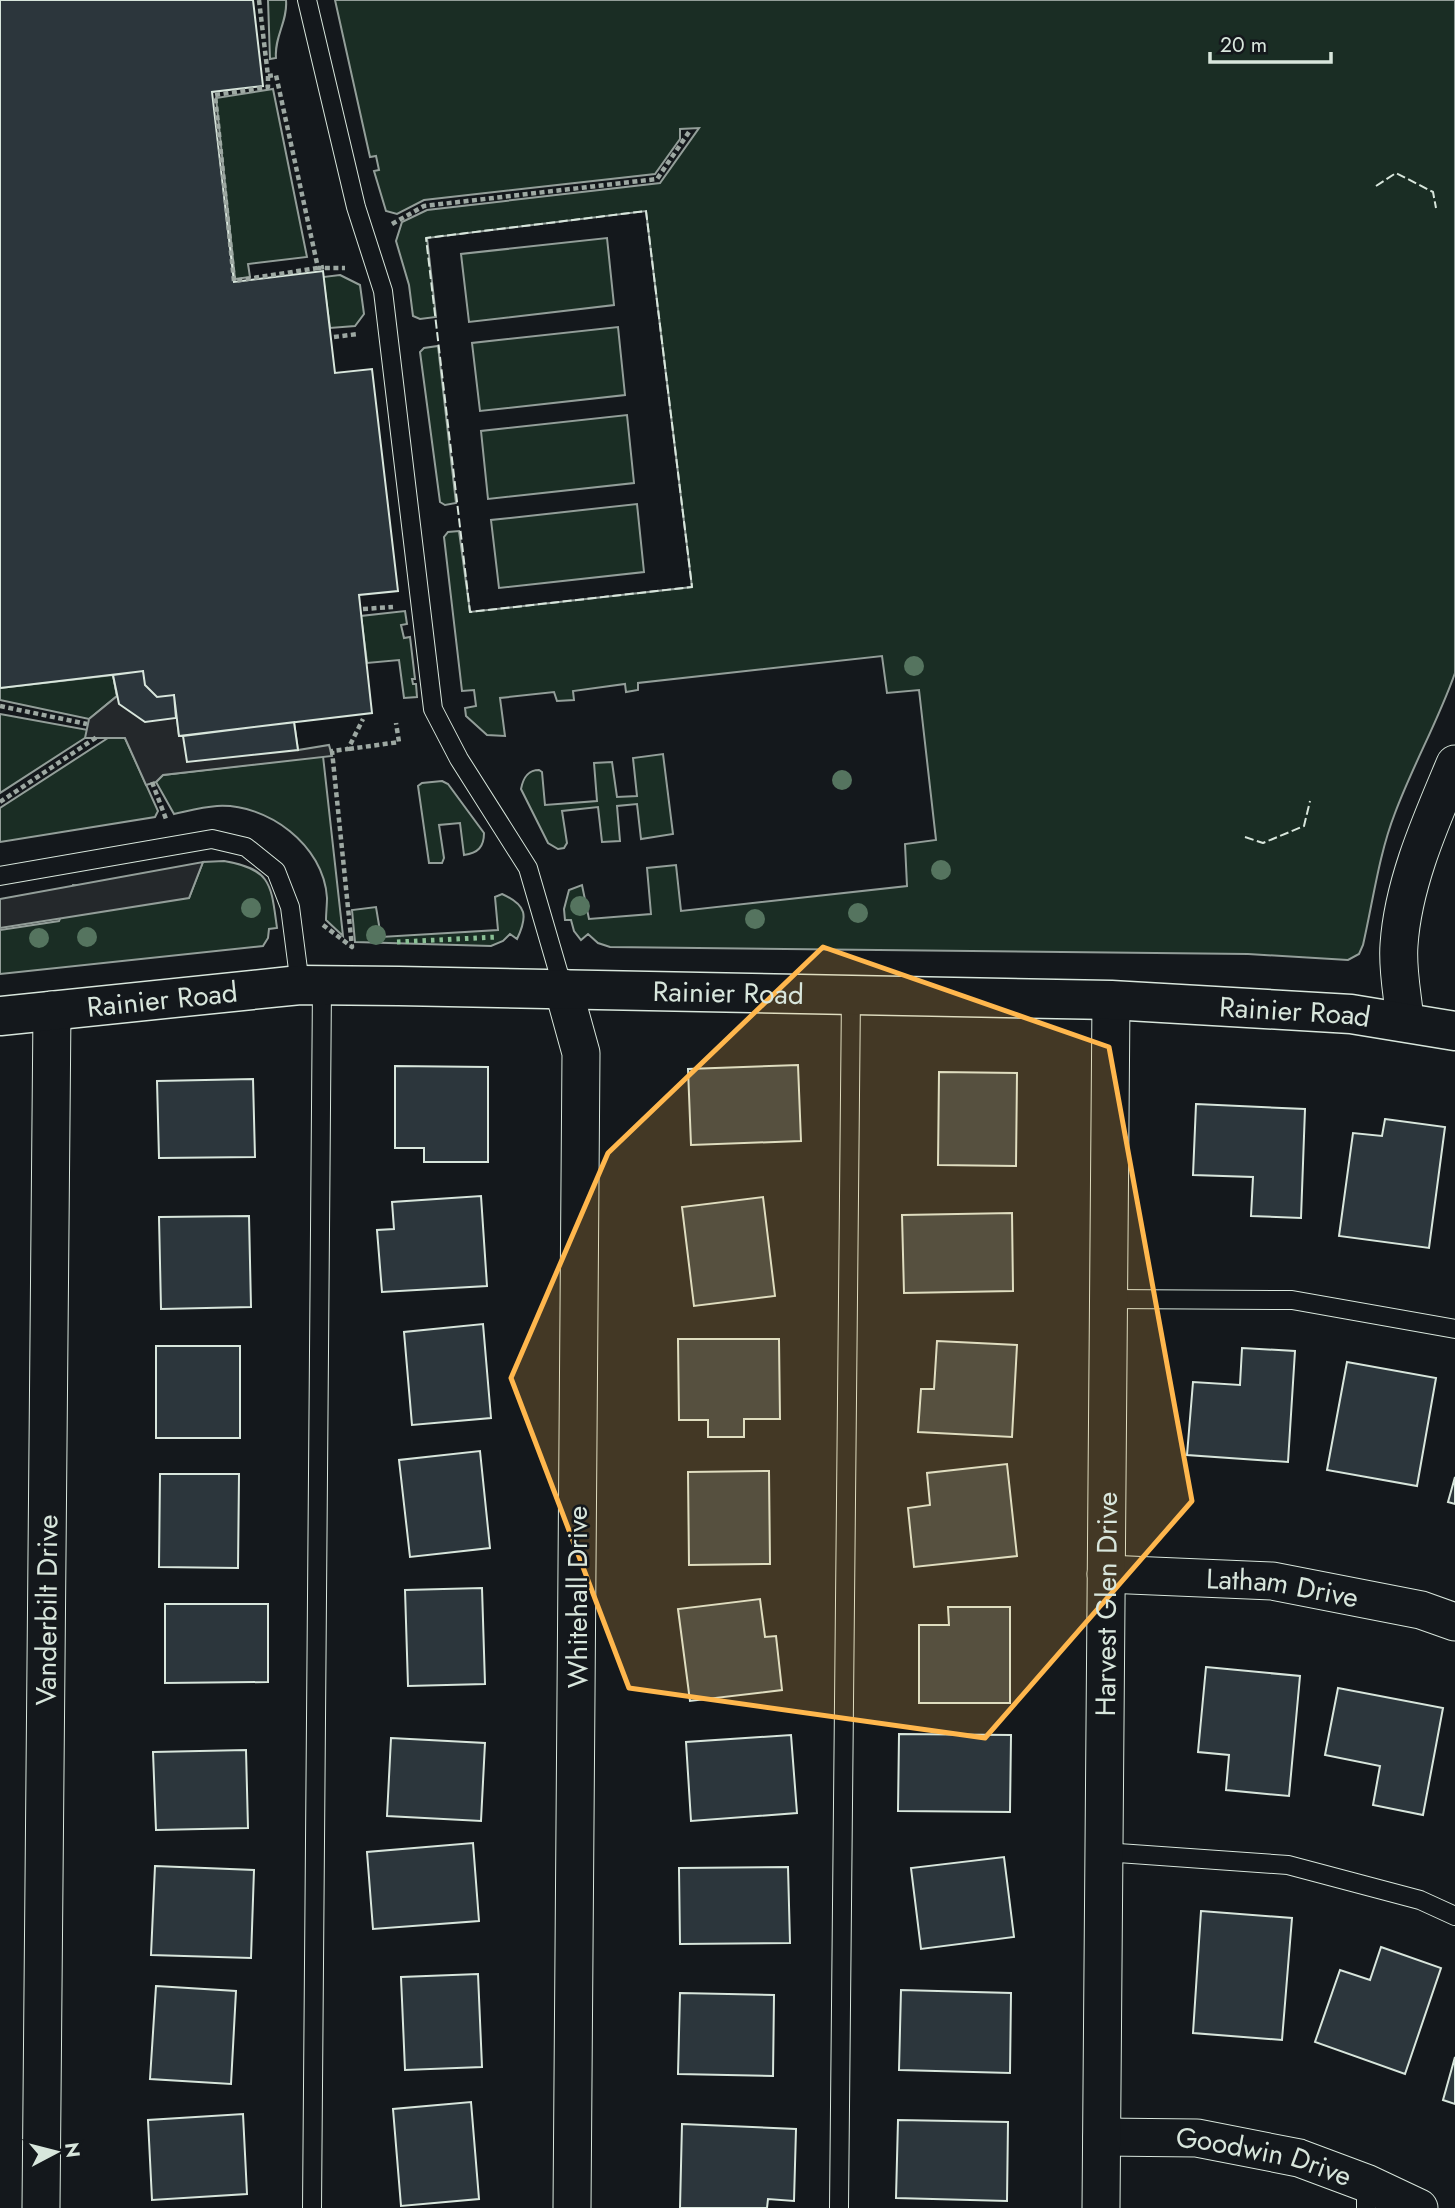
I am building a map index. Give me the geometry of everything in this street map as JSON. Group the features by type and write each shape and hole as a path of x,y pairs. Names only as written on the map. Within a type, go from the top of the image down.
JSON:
{"street":[{"path":"1405,1021 1398,948 1403,906 1432,817 1455,764"},
{"name":"Rainier Road","path":"0,1016 311,985 1111,1000 1352,1014 1455,1031"},
{"name":"Whitehall Drive","path":"563,988 582,1053 572,2208"},
{"name":"Harvest Glen Drive","path":"1101,2208 1111,1000"},
{"name":"Vanderbilt Drive","path":"41,2208 52,1010"},
{"name":"Latham Drive","path":"1106,1574 1272,1581 1421,1610 1455,1622"},
{"name":"Goodwin Drive","path":"1102,2137 1197,2138 1299,2158 1366,2196 1419,2208"}],"lane":[{"path":"307,0 356,207 383,291 433,709 459,759 528,868 563,988"},
{"path":"0,876 212,839 246,847 276,871 290,907 311,985 312,2208"},
{"path":"839,2208 851,994"},
{"path":"1108,1299 1292,1300 1455,1329"},
{"path":"1104,1852 1288,1865 1420,1900 1455,1916"}],"path":[{"path":"259,0 268,87 215,95 234,281 324,267 353,269"},
{"path":"268,76 276,75 318,268 324,267"},
{"path":"392,224 424,206 656,179 689,132"},
{"path":"0,706 87,724"},
{"path":"348,749 363,719"},
{"path":"321,912 323,925 352,947 332,751 399,742 396,723"},
{"path":"0,802 97,737"}],"highlighted area":[{"path":"823,947 1109,1047 1192,1501 985,1738 629,1688 511,1378 608,1153"}],"green space":[{"path":"268,0 286,0 276,58 270,59"},
{"path":"335,0 1455,0 1455,673 1389,829 1359,954 1348,960 1248,954 610,947 598,943 588,934 581,940 574,931 571,920 565,920 564,909 569,890 582,885 589,919 651,914 647,868 676,865 681,911 907,886 905,844 936,840 919,690 887,693 882,656 638,683 638,690 626,692 625,684 573,691 574,700 557,701 554,692 500,698 505,736 487,735 466,716 465,708 476,706 474,690 462,691 444,537 448,532 459,531 470,612 692,587 646,211 427,238 436,317 420,319 413,316 409,285 396,241 402,222 427,210 660,183 699,128 680,129 680,139 655,174 424,200 397,214 386,211 374,171 379,170 376,156 370,157"},
{"path":"273,89 307,257 248,264 250,277 235,279 216,98"},
{"path":"607,238 614,305 469,322 461,254"},
{"path":"340,275 360,285 364,314 355,326 330,328 323,277"},
{"path":"618,327 625,395 480,411 472,343"},
{"path":"438,346 456,503 445,505 440,502 420,352 424,348"},
{"path":"627,415 634,483 488,499 481,431"},
{"path":"637,504 644,572 499,588 491,520"},
{"path":"405,611 407,624 401,625 404,638 410,637 415,679 412,679 413,684 416,684 417,697 404,698 399,660 367,663 361,616"},
{"path":"113,675 117,696 89,719 0,700 0,688"},
{"path":"0,714 88,730 88,736 0,793"},
{"path":"111,736 125,738 158,811 155,817 0,842 0,808"},
{"path":"663,754 673,834 641,839 637,804 617,806 620,841 602,842 598,807 562,811 567,843 564,848 558,849 548,843 521,789 526,776 539,770 542,772 545,805 597,801 594,763 612,762 617,797 637,796 633,758"},
{"path":"323,756 343,936 326,920 327,898 316,861 290,831 255,812 236,807 217,806 174,814 156,782 163,775"},
{"path":"442,781 448,784 484,833 484,838 479,848 464,855 460,823 439,825 444,858 442,863 429,863 418,786 422,783"},
{"path":"224,861 252,869 266,881 273,901 277,928 269,929 263,946 0,974 0,930 59,921 73,885 189,898 203,862"},
{"path":"502,894 516,902 523,912 523,924 517,939 510,934 503,941 491,946 355,942 352,910 376,907 381,937 498,930 495,897"}],"shaded area":[{"path":"143,671 174,695 179,736 294,722 298,750 329,745 332,756 163,775 156,782 146,785 125,738 85,738 89,719 117,696 113,675"},
{"path":"203,862 189,898 0,928 0,899"}],"building":[{"path":"0,0 253,0 263,86 212,92 234,282 323,271 335,373 372,369 398,591 359,595 372,713 179,736 174,695 157,697 145,685 143,671 0,688"},
{"path":"143,671 145,685 157,697 174,695 176,718 145,722 119,704 113,675"},
{"path":"294,722 298,750 187,762 183,736"},
{"path":"798,1065 801,1141 691,1145 688,1069"},
{"path":"395,1066 488,1067 488,1162 424,1162 424,1148 395,1148"},
{"path":"939,1072 1017,1073 1016,1166 938,1165"},
{"path":"253,1079 255,1157 159,1158 157,1081"},
{"path":"1196,1104 1305,1109 1301,1218 1251,1216 1253,1177 1193,1175"},
{"path":"1385,1119 1445,1127 1429,1248 1339,1236 1353,1133 1382,1136"},
{"path":"481,1196 487,1286 382,1292 377,1230 394,1229 392,1202"},
{"path":"763,1197 775,1296 694,1306 682,1207"},
{"path":"1012,1213 1013,1291 904,1293 902,1215"},
{"path":"249,1216 251,1307 161,1309 159,1217"},
{"path":"483,1324 491,1418 412,1425 404,1332"},
{"path":"678,1339 779,1339 780,1419 744,1419 744,1437 708,1437 708,1420 679,1420"},
{"path":"937,1341 1017,1345 1012,1437 918,1432 921,1389 934,1389"},
{"path":"156,1346 240,1346 240,1438 156,1438"},
{"path":"1242,1348 1295,1351 1288,1462 1187,1455 1193,1382 1240,1385"},
{"path":"1347,1362 1436,1378 1417,1486 1327,1470"},
{"path":"480,1451 490,1548 410,1557 399,1460"},
{"path":"1007,1464 1017,1556 914,1567 908,1508 930,1505 927,1473"},
{"path":"769,1471 770,1564 689,1565 688,1472"},
{"path":"160,1474 239,1474 238,1568 159,1567"},
{"path":"1455,1477 1455,1504 1448,1502"},
{"path":"482,1588 485,1684 408,1686 405,1590"},
{"path":"760,1599 765,1637 776,1636 782,1690 690,1701 678,1609"},
{"path":"165,1604 268,1604 268,1682 165,1683"},
{"path":"948,1607 1010,1607 1010,1703 919,1703 919,1625 949,1625"},
{"path":"1206,1667 1300,1676 1289,1796 1226,1790 1229,1755 1198,1752"},
{"path":"1338,1688 1443,1708 1423,1815 1373,1805 1380,1766 1325,1755"},
{"path":"899,1734 1011,1735 1010,1812 898,1811"},
{"path":"791,1735 797,1813 691,1821 686,1742"},
{"path":"391,1738 485,1743 481,1821 387,1816"},
{"path":"246,1750 248,1828 156,1830 153,1752"},
{"path":"473,1843 479,1921 373,1929 367,1852"},
{"path":"1004,1857 1014,1937 921,1949 911,1868"},
{"path":"155,1866 254,1870 251,1958 151,1955"},
{"path":"788,1867 790,1943 680,1944 679,1868"},
{"path":"1201,1911 1292,1918 1282,2040 1193,2033"},
{"path":"1381,1947 1441,1968 1405,2074 1315,2042 1340,1970 1370,1980"},
{"path":"478,1974 482,2067 405,2070 401,1977"},
{"path":"156,1986 236,1991 231,2084 150,2079"},
{"path":"901,1990 1011,1993 1010,2073 899,2070"},
{"path":"680,1993 774,1995 773,2076 678,2074"},
{"path":"1455,2057 1455,2104 1443,2100"},
{"path":"471,2102 479,2199 401,2206 393,2109"},
{"path":"243,2114 247,2194 152,2200 148,2120"},
{"path":"898,2120 1008,2122 1007,2201 896,2198"},
{"path":"682,2124 796,2129 794,2201 768,2199 767,2208 680,2208"}],"hedge":[{"path":"397,942 497,937"}],"fence":[{"path":"1376,186 1396,173 1433,192 1436,208"},
{"path":"646,211 692,587 470,612 426,238 646,211"},
{"path":"1245,837 1263,843 1304,826 1310,801"}]}
